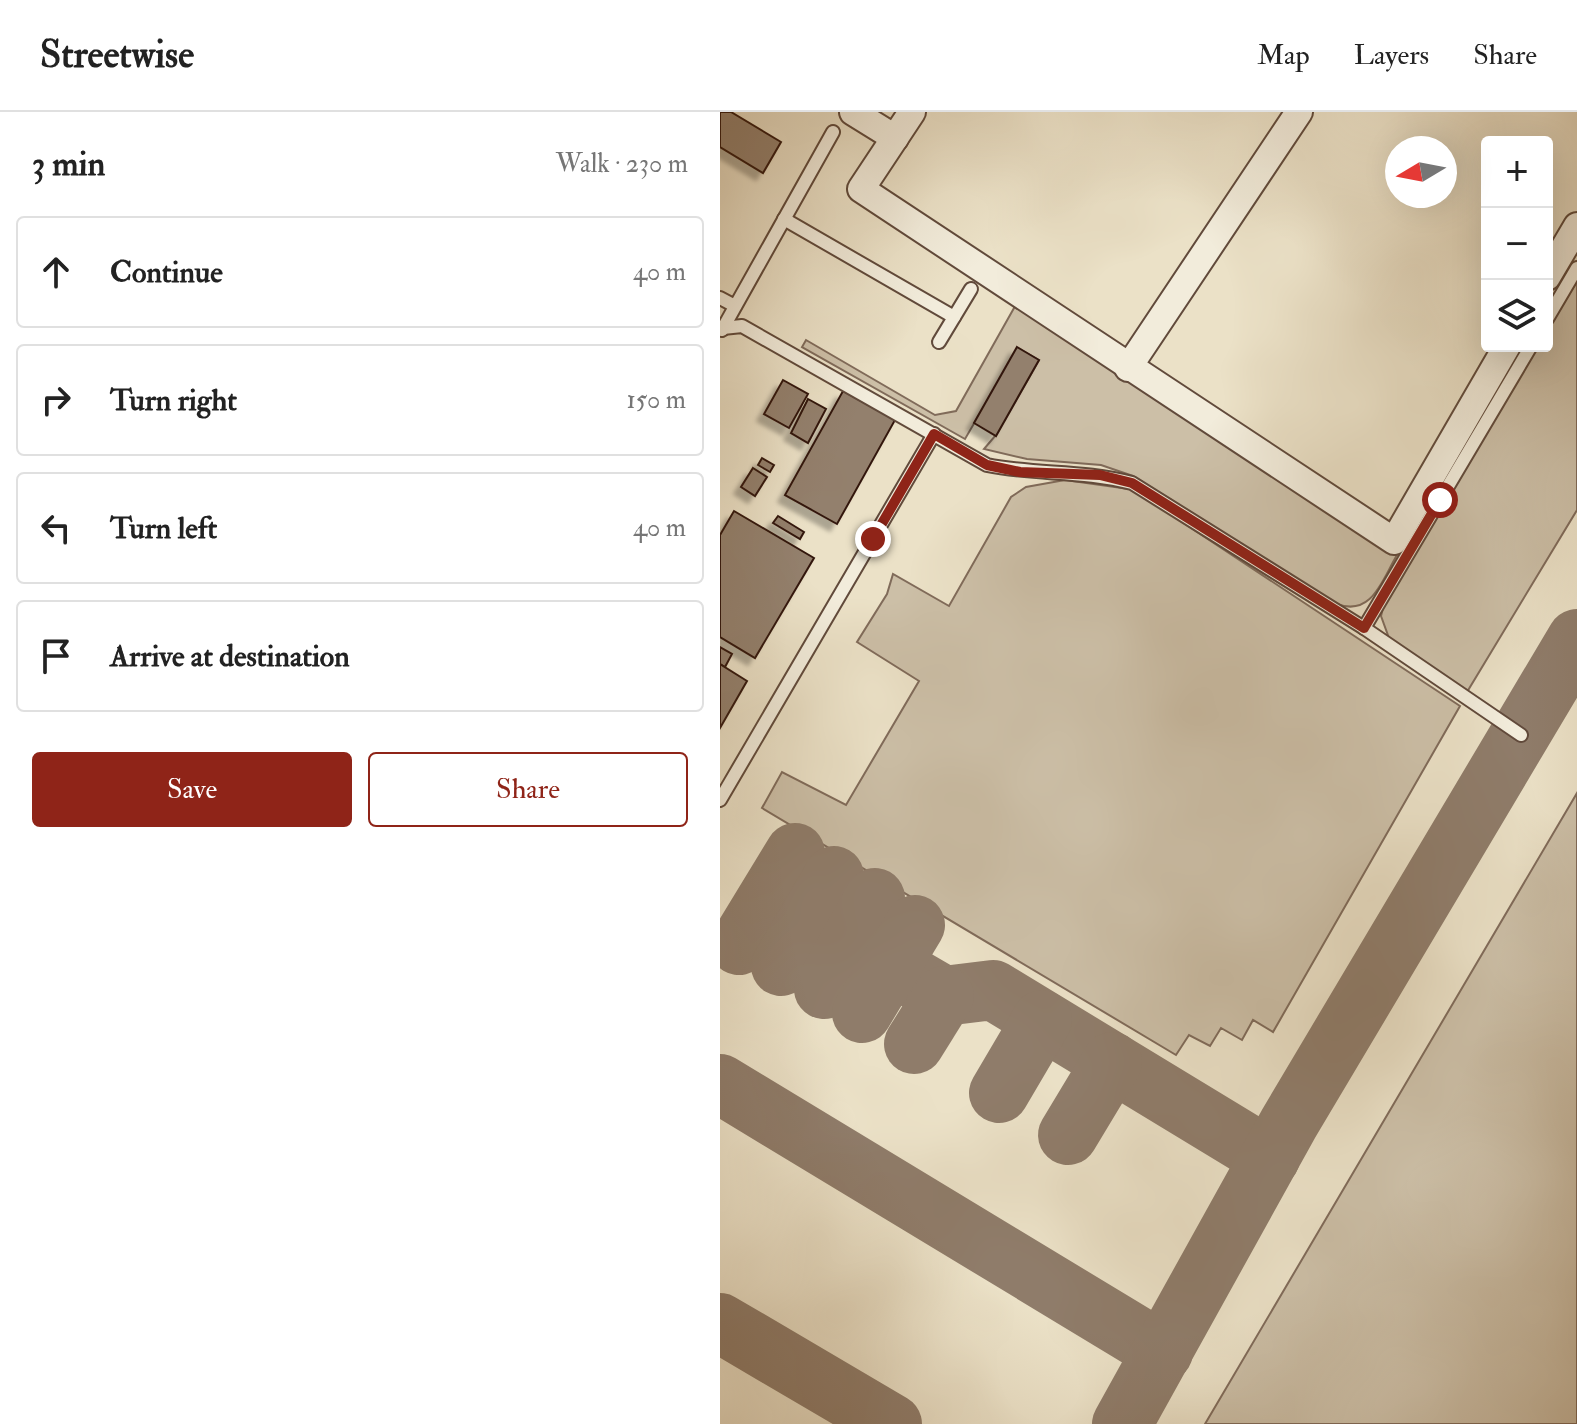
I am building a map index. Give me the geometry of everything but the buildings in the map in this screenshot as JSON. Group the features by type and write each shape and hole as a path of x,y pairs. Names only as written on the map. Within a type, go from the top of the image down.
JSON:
{"street":[{"path":"853,112 895,138"},
{"path":"890,112 895,138"},
{"path":"912,112 861,189 1394,541 1504,352"},
{"path":"1128,368 1299,112"},
{"path":"1553,267 1577,226"}],"lane":[{"path":"722,330 833,132"},
{"path":"784,219 954,317"},
{"path":"1553,309 1577,268"},
{"path":"939,342 971,289"},
{"path":"720,298 735,306"},
{"path":"722,330 742,326 987,465 1020,472 1100,475 1132,483 1364,628 1521,735"},
{"path":"1364,628 1527,352"},
{"path":"720,800 934,434"}],"shaded area":[{"path":"1577,281 1577,510 1467,692 1389,638 1381,616 1534,352 1553,352 1553,321"},
{"path":"1018,301 1397,555 1374,594 1359,605 1349,607 1337,604 1133,476 1101,465 1027,459 984,449 996,435 1039,360 1018,348 965,439 802,347 806,340 935,415 956,411"},
{"path":"1065,480 1129,489 1460,706 1273,1032 1253,1020 1242,1040 1221,1028 1210,1046 1189,1035 1176,1055 762,808 782,772 846,805 919,681 857,642 887,594 893,574 949,606 1011,497 1026,487"},
{"path":"1577,793 1577,1424 1205,1424"}],"taxiway":[{"path":"1122,1424 1289,1123 1577,639"},
{"path":"739,945 795,853"},
{"path":"781,966 834,876"},
{"path":"770,895 944,996 993,990 1270,1158"},
{"path":"824,989 875,898"},
{"path":"862,1013 915,925"},
{"path":"914,1044 944,996"},
{"path":"999,1093 1042,1020"},
{"path":"1068,1135 1112,1062"},
{"path":"720,1084 1163,1352"},
{"path":"720,1323 892,1424"}],"route":[{"path":"873,539 934,434 965,455 987,465 1020,472 1067,471 1100,475 1132,483 1364,628 1440,500"}]}
